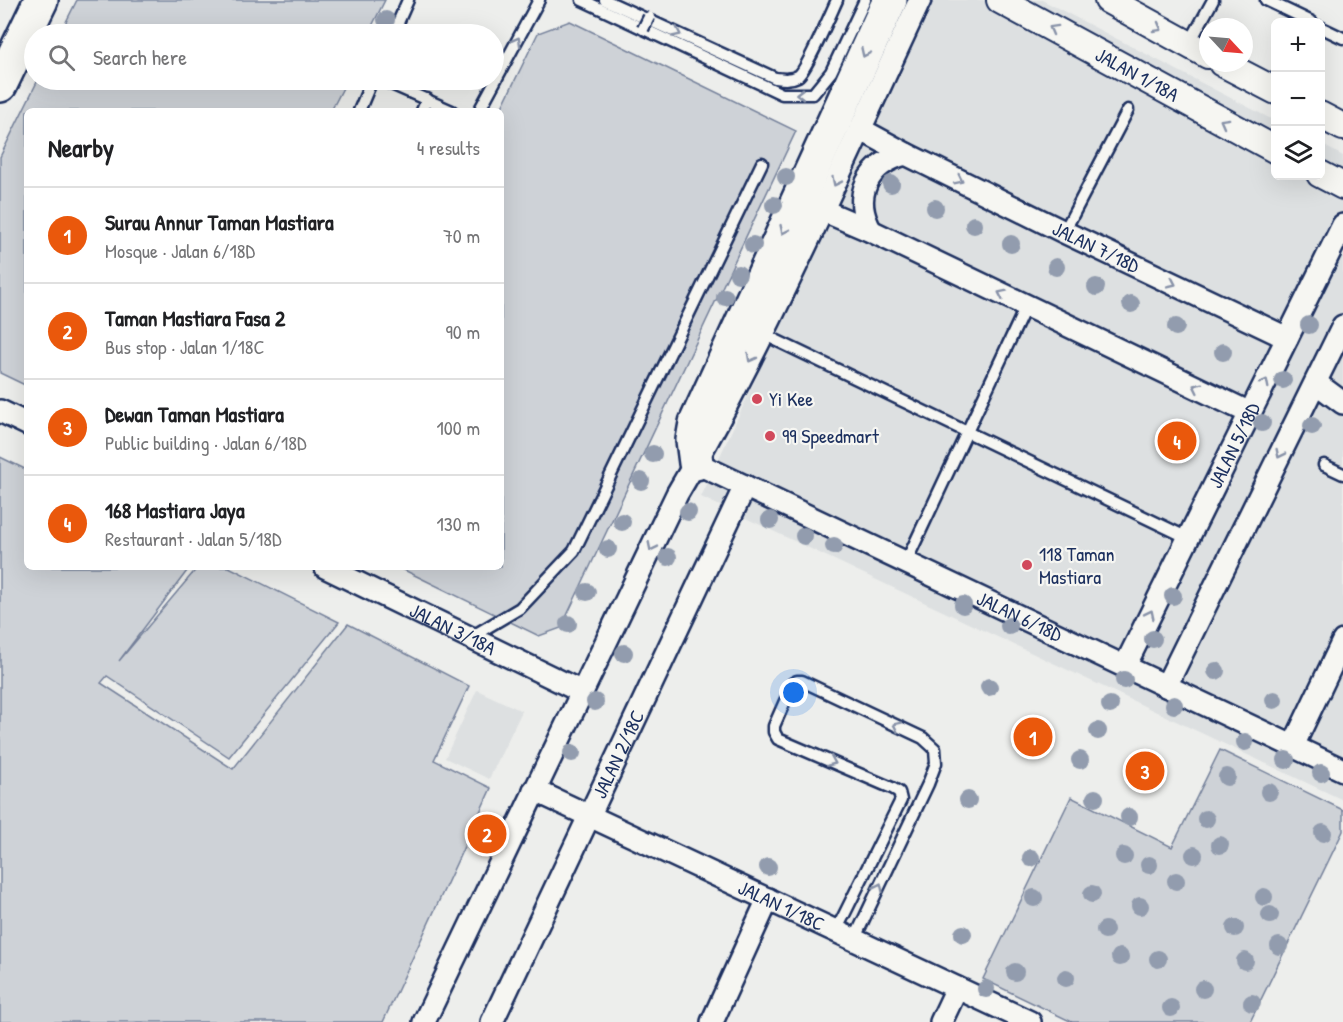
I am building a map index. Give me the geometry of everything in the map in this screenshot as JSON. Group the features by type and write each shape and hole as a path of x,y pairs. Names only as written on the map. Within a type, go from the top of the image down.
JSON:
{"highway":[{"path":"29,24 41,0"},
{"path":"696,463 693,440 696,423 890,0"},
{"path":"0,85 24,34"}],"street":[{"path":"424,1022 677,494 696,463 763,334 920,0"},
{"name":"JALAN 1/18A","path":"1000,0 1271,148"},
{"path":"1108,0 1198,50"},
{"path":"1238,72 1271,90"},
{"path":"1325,118 1343,127"},
{"name":"JALAN 7/18D","path":"860,129 1064,232 1287,338"},
{"path":"871,231 865,221 862,199 864,188 876,169 885,162 906,154"},
{"path":"1325,177 1343,186"},
{"path":"822,210 871,231 1250,413"},
{"name":"JALAN 5/18D","path":"1125,666 1343,225"},
{"path":"1166,686 1343,327"},
{"path":"1316,383 1343,403"},
{"path":"0,411 24,423"},
{"name":"JALAN 6/18D","path":"696,463 1343,770"},
{"name":"JALAN 2/18C","path":"492,1022 745,486"},
{"name":"JALAN 3/18A","path":"331,570 582,692"},
{"path":"1293,746 1343,641"},
{"name":"JALAN 1/18C","path":"534,790 1030,1022"},
{"path":"712,1022 768,900"},
{"path":"941,1022 957,988"}],"lane":[{"path":"397,24 408,0"},
{"path":"504,65 539,0"},
{"path":"582,0 782,94 813,94 831,72 865,0"},
{"path":"605,0 775,78 787,80 800,75 837,0"},
{"path":"1198,50 1213,0"},
{"path":"1266,0 1304,18"},
{"path":"643,28 649,17"},
{"path":"1325,29 1343,38"},
{"path":"360,108 368,90"},
{"path":"406,90 446,108"},
{"path":"481,108 490,90"},
{"path":"423,108 427,99"},
{"path":"1064,232 1128,110"},
{"path":"471,637 520,608 574,551 762,163"},
{"path":"906,562 1026,306"},
{"path":"763,334 1188,538"},
{"path":"1324,465 1343,474"},
{"path":"797,681 802,681 923,738 935,749 936,763 928,784 845,936 901,800 899,792 892,788 778,739 774,726 793,684 797,681"}],"shaded area":[{"path":"77,0 385,0 373,24 65,24"},
{"path":"931,0 1042,0 1271,119 1271,180 1325,180 1325,146 1343,156 1343,800 701,497"},
{"path":"570,21 796,131 561,628 539,636 404,570 504,570 504,108 501,108 538,33"},
{"path":"33,90 342,90 333,108 24,108"},
{"path":"24,108 24,385 0,373 0,157"},
{"path":"0,457 24,469 24,570 188,570 119,661 195,570 235,570 339,622 229,757 107,676 101,683 233,769 348,624 469,686 434,760 491,788 383,1022 0,1022"},
{"path":"477,690 522,711 489,779 445,758"},
{"path":"1220,750 1343,810 1343,831 1250,1022 1072,1022 983,979 1071,797 1172,847"}],"place":[{"name":"Yi Kee","path":"757,399"},
{"name":"99 Speedmart","path":"770,436"},
{"name":"168 Mastiara Jaya","path":"1177,441"},
{"name":"118 Taman Mastiara","path":"1027,565"},
{"name":"Surau Annur Taman Mastiara","path":"1033,737"},
{"name":"Dewan Taman Mastiara","path":"1145,771"},
{"name":"Taman Mastiara Fasa 2","path":"487,834"}]}
